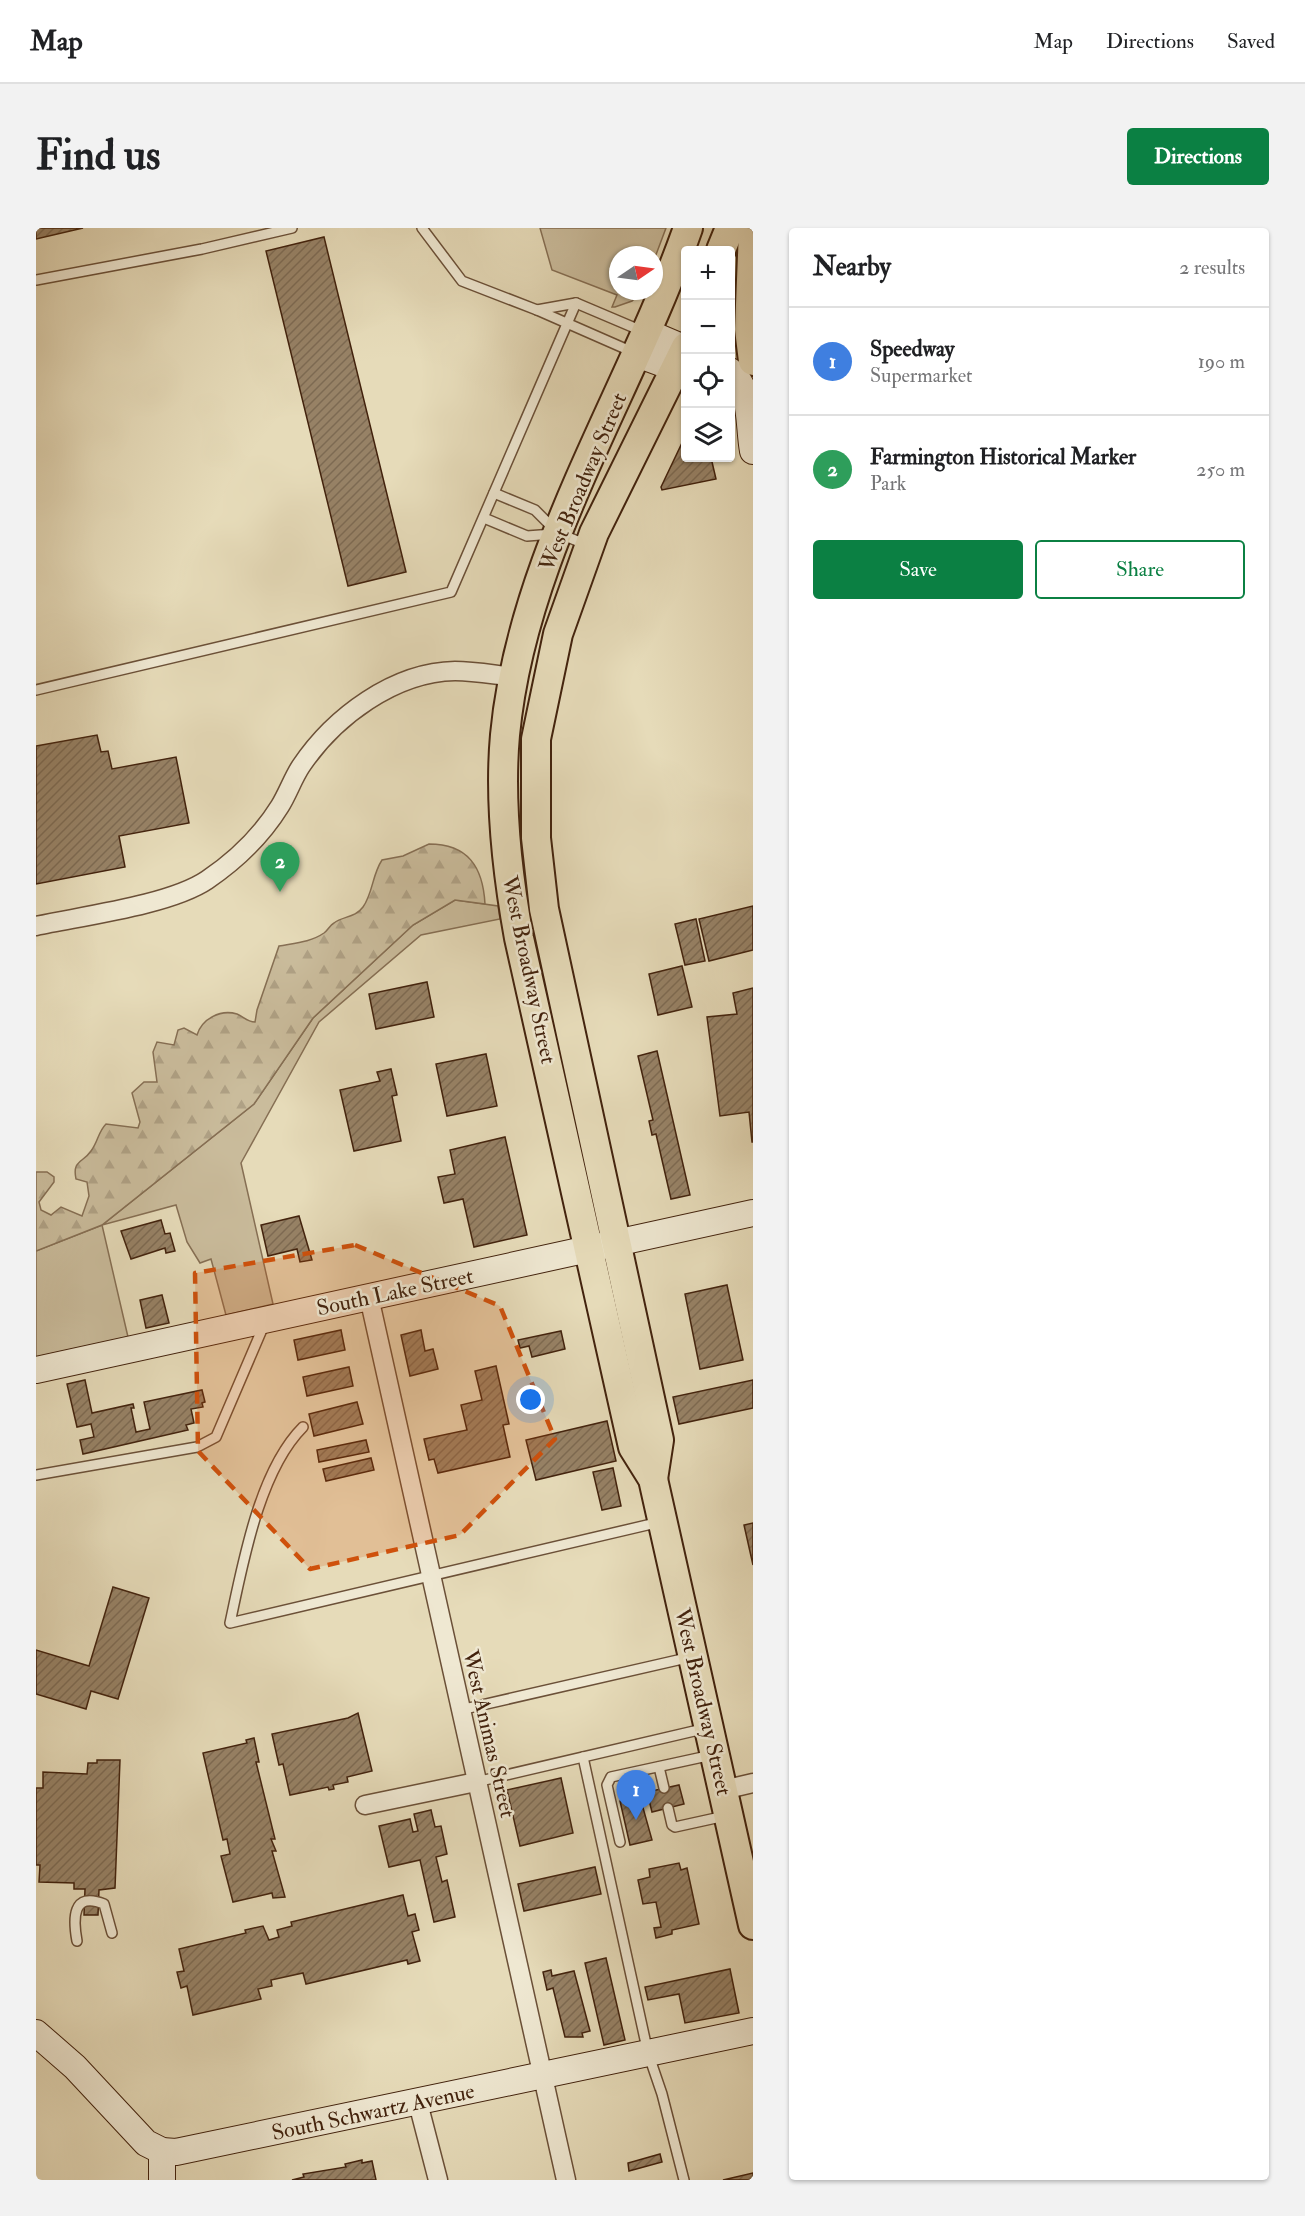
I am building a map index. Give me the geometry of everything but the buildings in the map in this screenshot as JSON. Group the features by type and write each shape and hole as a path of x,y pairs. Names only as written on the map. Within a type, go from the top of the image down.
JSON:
{"main road":[{"name":"West Broadway Street","path":"602,1246 513,904 504,819 505,735 514,677 526,627 558,533 642,343 688,228"},
{"path":"723,246 730,228"},
{"path":"753,231 749,329 753,361"},
{"path":"642,343 681,356"},
{"name":"West Broadway Street","path":"681,363 590,546 558,634 536,739 537,838 550,940 602,1246 633,1447 653,1479 753,1925"},
{"path":"735,376 748,398 751,441"},
{"path":"734,408 751,441"},
{"name":"South Lake Street","path":"36,1370 753,1213"},
{"name":"South Schwartz Avenue","path":"162,2151 199,2149 753,2031"},
{"path":"36,2033 75,2067 146,2143 162,2151 162,2180"}],"street":[{"path":"36,926 161,899 204,882 251,843 269,821 301,766 328,732 355,710 393,687 454,671 514,677"},
{"name":"West Animas Street","path":"369,1297 566,2180"},
{"path":"365,1805 476,1782"},
{"path":"726,1802 753,1783"},
{"path":"418,2103 438,2180"}],"lane":[{"path":"36,280 202,249 292,228"},
{"path":"422,228 462,281 567,324 642,343"},
{"path":"537,310 576,303 642,343"},
{"path":"36,690 452,592 576,303"},
{"path":"494,493 535,510 558,533 590,546"},
{"path":"484,518 527,536 558,533"},
{"path":"36,1474 197,1447 216,1437 267,1320"},
{"path":"303,1427 287,1443 251,1527 230,1623 663,1521"},
{"path":"460,1710 693,1656"},
{"path":"476,1782 583,1757 712,1741"},
{"path":"620,1842 607,1785 611,1778 659,1767 712,1741"},
{"path":"583,1757 648,2052 662,2094 684,2180"},
{"path":"659,1767 664,1788"},
{"path":"668,1808 672,1826 675,1827 726,1802"},
{"path":"77,1941 74,1915 78,1906 85,1902 104,1904 112,1933"}],"highlighted area":[{"path":"355,1245 500,1306 555,1439 460,1535 310,1569 198,1451 195,1273"}],"green space":[{"path":"540,228 666,228 659,246 609,246 609,292 552,270"},
{"path":"615,300 633,300 615,307 612,307"},
{"path":"429,844 454,848 471,860 481,879 485,904 455,900 413,925 313,1018 254,1104 102,1225 36,1251 36,1172 47,1172 54,1177 54,1182 39,1202 41,1210 51,1215 61,1207 82,1216 89,1196 87,1182 76,1179 77,1165 91,1151 106,1124 138,1128 140,1122 132,1093 144,1082 157,1082 153,1052 157,1042 174,1045 178,1030 184,1028 197,1035 207,1020 218,1014 237,1014 255,1022 279,946 314,938 324,933 331,925 360,911 366,902 382,860 403,856"},
{"path":"455,900 498,906 500,919 421,935 319,1022 241,1163 273,1304 226,1315 211,1259 200,1263 187,1242 176,1205 102,1225 254,1104 313,1018 413,925"},
{"path":"102,1225 128,1337 36,1357 36,1251"}],"place":[{"name":"Farmington Historical Marker","path":"280,892"},
{"name":"Speedway","path":"636,1820"}]}
